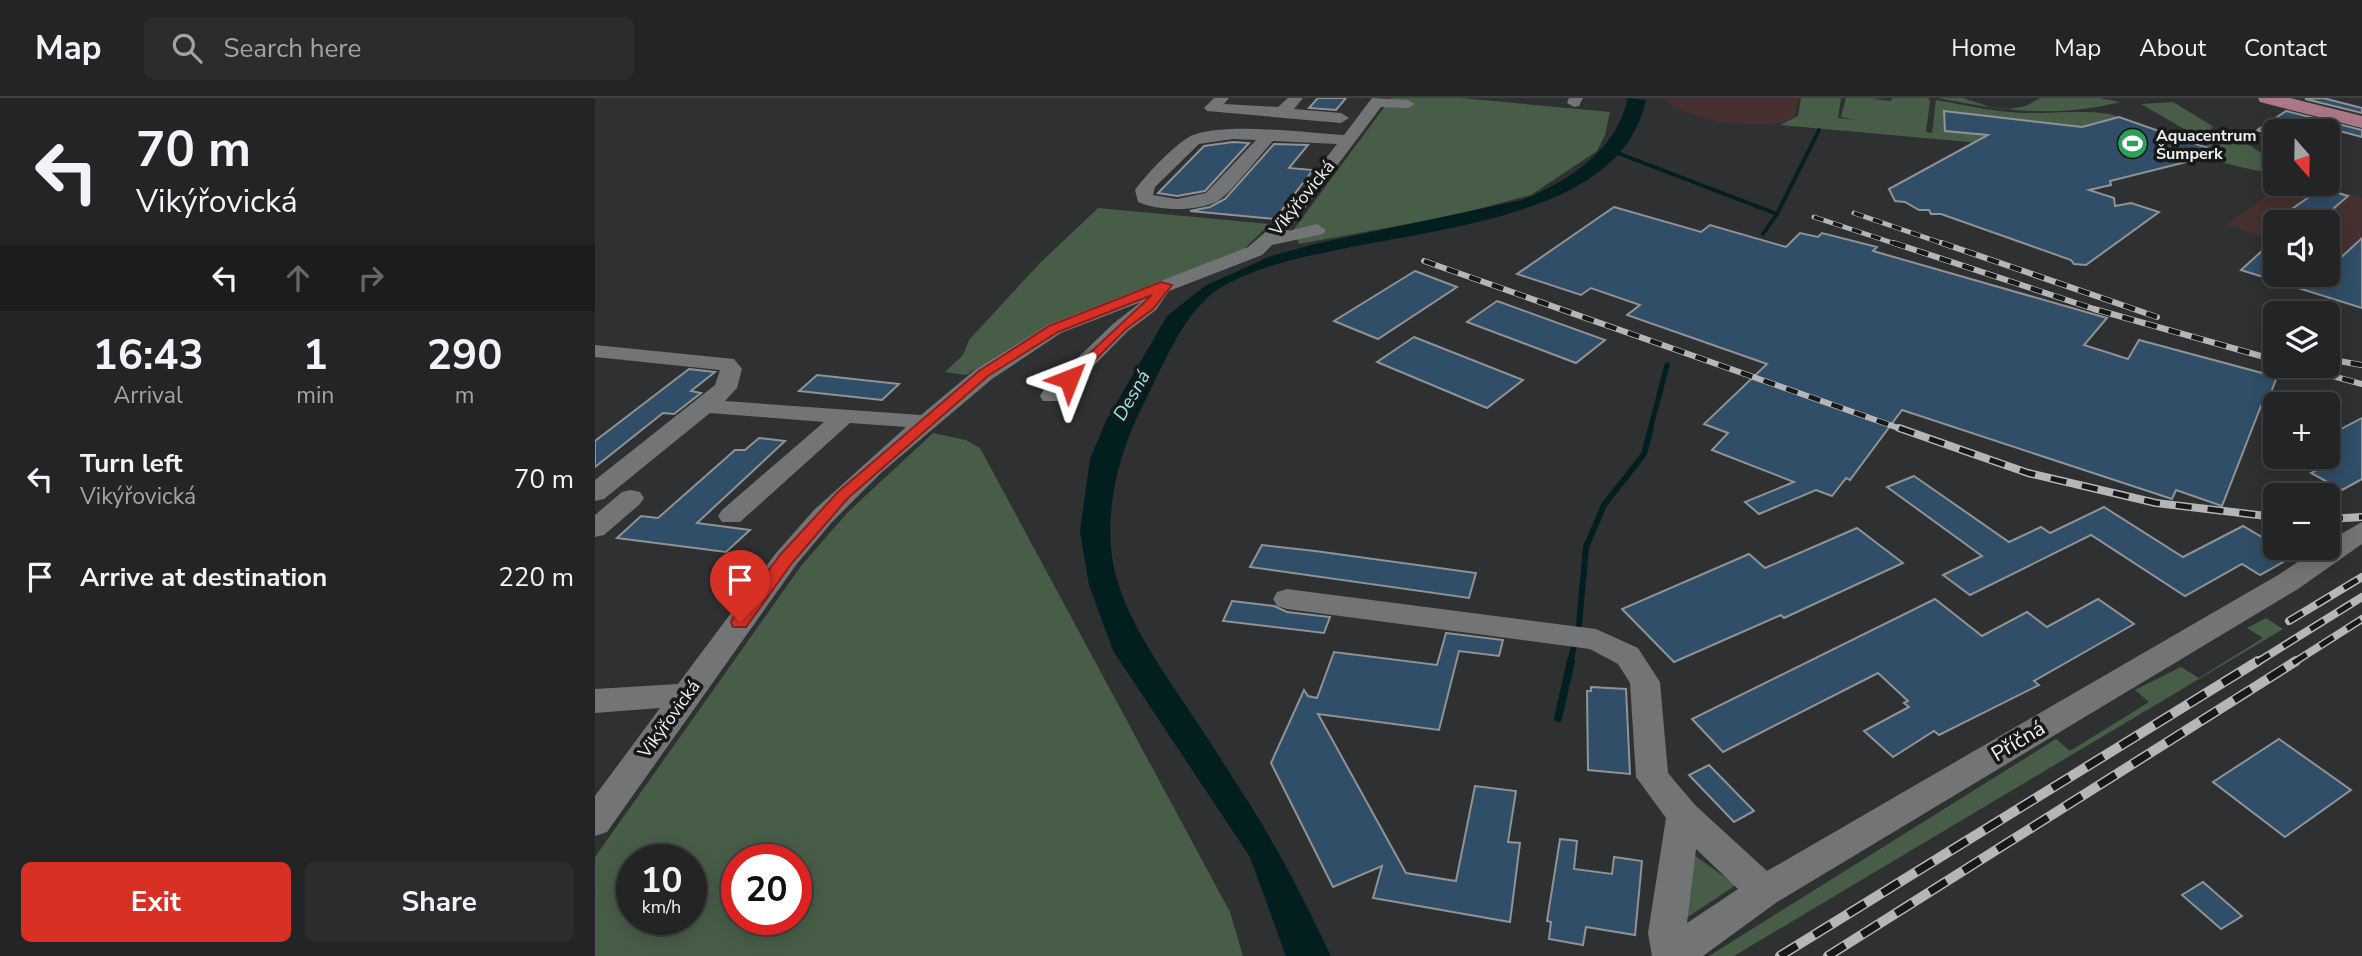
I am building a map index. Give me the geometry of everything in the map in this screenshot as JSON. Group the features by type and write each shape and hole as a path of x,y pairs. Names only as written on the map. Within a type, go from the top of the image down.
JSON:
{"main road":[{"path":"2276,99 2362,122"}],"street":[{"path":"1379,100 1408,104"},
{"name":"Vikýřovická","path":"595,822 816,524 873,467 984,374 1054,329 1255,251 1281,228 1345,129 1379,100"},
{"path":"1282,112 1345,129"},
{"path":"1268,137 1212,197 1177,204 1155,203 1144,198 1144,190 1149,183 1199,138 1223,134 1268,137 1345,129"},
{"path":"1265,242 1317,230"},
{"path":"595,351 726,364 731,369 730,381 705,405 595,493"},
{"path":"705,405 927,422"},
{"path":"731,516 842,417"},
{"path":"595,529 631,498"},
{"name":"Příčná","path":"1678,956 1698,936 1764,891 2288,582 2362,530"},
{"path":"1286,599 1596,639 1628,656 1645,682 1652,777 1683,815 1764,891"},
{"path":"1671,956 1667,933 1683,815"}],"lane":[{"path":"1221,98 1212,108 1282,112 1296,98"},
{"path":"1051,396 1121,327 1149,306 1166,285"},
{"path":"595,701 687,695"}],"shaded area":[{"path":"1665,98 1798,98 1795,115 1788,121 1768,125 1724,123 1699,117 1673,106"},
{"path":"2340,192 2362,198 2362,267 2340,260 2340,210 2263,210 2263,236 2226,225 2266,196 2340,196"}],"green space":[{"path":"1391,98 1461,98 1610,112 1605,135 1597,151 1531,195 1452,216 1299,244 1294,229"},
{"path":"1801,98 1841,98 1838,118 1857,120 1841,117 1846,98 1885,98 1872,99 1891,101 1892,98 1927,98 1930,100 1926,132 1932,133 1936,100 2012,112 2086,112 2119,117 2076,128 2024,147 1780,125 1798,116"},
{"path":"1938,98 1963,98 1989,107 1984,106"},
{"path":"2040,98 2100,98 2120,102 2097,107 2052,111 1999,108 2026,106"},
{"path":"2173,102 2214,127 2210,128 2226,135 2205,141 2141,104"},
{"path":"2238,137 2263,155 2263,171 2203,158 2210,156 2209,148 2203,146"},
{"path":"1098,208 1270,224 1244,249 1045,326 966,375 945,372 963,355 969,340 1039,264"},
{"path":"933,433 966,440 980,448 1230,912 1243,956 595,956 595,857 801,566 848,512"},
{"path":"2266,618 2283,629 1734,956 1709,956 2056,739 2070,751 2149,702 2135,690 2181,667 2199,678 2263,638 2247,628"},
{"path":"1690,852 1736,885 1682,921"}],"water":[{"name":"Desná","path":"1628,98 1646,100 1623,149 1581,184 1526,208 1462,226 1328,252 1268,267 1220,288 1195,311 1174,342 1125,446 1111,512 1110,534 1116,576 1143,639 1266,832 1297,886 1331,956 1286,956 1250,857 1113,651 1089,585 1080,531 1090,459 1106,421 1167,316 1205,286 1271,256 1315,244 1522,200 1540,192 1573,173 1602,149 1622,117"}],"building":[{"path":"1318,98 1346,98 1336,110 1309,108"},
{"path":"2323,98 2362,108 2362,113 2305,99"},
{"path":"1944,111 2082,127 2119,117 2222,153 2110,181 2111,185 2089,190 2114,198 2115,206 2131,203 2159,212 2086,265 2074,264 2071,260 1941,214 1931,214 1929,210 1919,210 1905,202 1895,201 1889,189 1988,135 1945,131"},
{"path":"2286,111 2318,119 2274,119"},
{"path":"2340,124 2362,130 2362,137 2340,131"},
{"path":"1249,143 1205,191 1177,196 1158,193 1204,146"},
{"path":"1274,144 1308,145 1289,168 1313,170 1275,219 1190,211 1210,207 1225,199"},
{"path":"2340,194 2348,196 2332,210 2290,210 2310,196 2340,196"},
{"path":"1614,207 1701,232 1710,225 1786,247 1800,233 1818,237 1822,233 1877,247 1873,251 2107,318 2084,345 2128,359 2139,340 2263,373 2263,378 2277,378 2271,392 2263,392 2263,406 2222,506 2176,490 2172,499 1902,410 1850,480 1846,478 1832,496 1816,490 1759,514 1745,502 1794,482 1712,450 1728,433 1704,424 1767,364 1627,315 1640,305 1591,288 1581,295 1517,274"},
{"path":"2362,238 2362,308 2295,287 2340,287 2340,258"},
{"path":"2263,250 2263,277 2241,270"},
{"path":"1415,271 1457,287 1378,339 1334,321"},
{"path":"1497,301 1605,340 1576,363 1467,322"},
{"path":"1414,337 1523,380 1487,408 1377,362"},
{"path":"689,369 715,372 691,391 701,393 674,414 663,413 595,467 595,441"},
{"path":"817,375 899,384 882,400 799,391"},
{"path":"2362,418 2362,479 2342,490 2340,483 2329,483 2311,473 2319,469 2340,469 2340,429"},
{"path":"759,438 785,441 697,523 750,530 726,552 617,538 641,516 658,518 735,450 745,450"},
{"path":"1914,476 2009,542 2041,527 2050,533 2104,507 2183,557 2243,526 2263,538 2263,560 2287,560 2260,575 2242,564 2185,596 2091,535 1970,595 1943,575 1982,556 1887,487"},
{"path":"1857,528 1903,563 1784,618 1781,615 1674,662 1622,609 1749,554 1765,568"},
{"path":"1262,545 1476,573 1469,598 1250,567"},
{"path":"1935,599 1982,636 2027,612 2047,627 2098,599 2134,624 2034,681 2039,685 1939,735 1934,731 1893,757 1864,731 1909,707 1904,703 1908,701 1878,673 1723,752 1692,719"},
{"path":"1232,601 1330,617 1324,633 1223,621"},
{"path":"1446,633 1503,640 1499,656 1459,651 1439,730 1318,714 1406,873 1456,881 1475,786 1516,791 1508,842 1520,843 1510,922 1373,898 1382,866 1333,887 1271,763 1304,690 1308,696 1317,698 1334,652 1437,665"},
{"path":"1591,687 1626,689 1630,774 1588,770 1587,691 1591,691"},
{"path":"2279,739 2351,790 2285,837 2213,782"},
{"path":"1709,765 1754,811 1734,822 1689,775"},
{"path":"1560,839 1577,841 1574,869 1612,874 1614,857 1642,861 1635,935 1586,927 1583,945 1549,939 1551,922 1547,921"},
{"path":"2203,882 2242,916 2221,929 2182,895"}],"waterway":[{"path":"1777,214 1819,130"},
{"path":"1615,152 1777,214"},
{"path":"1763,234 1777,214"},
{"path":"1650,430 1667,365"},
{"path":"1570,663 1579,625 1586,547 1604,505 1644,454 1651,428"},
{"path":"1558,718 1571,661"}],"railway":[{"path":"1854,213 1947,245"},
{"path":"1814,217 1899,245"},
{"path":"1894,243 2094,309 2263,357"},
{"path":"1942,243 2157,317"},
{"path":"1424,261 1904,430"},
{"path":"2340,361 2362,365"},
{"path":"2340,378 2362,384"},
{"path":"1899,428 2028,473 2156,503 2263,516"},
{"path":"2340,518 2362,517"},
{"path":"2289,621 2362,577"},
{"path":"2256,663 2362,597"},
{"path":"2293,663 2362,619"},
{"path":"1780,956 2258,661"},
{"path":"1828,956 2296,661"}],"place":[{"name":"Aquacentrum Šumperk","path":"2133,144"}],"route":[{"path":"740,622 786,559 843,495 984,374 1054,329 1166,285 1149,306 1121,327 1069,379"}]}
